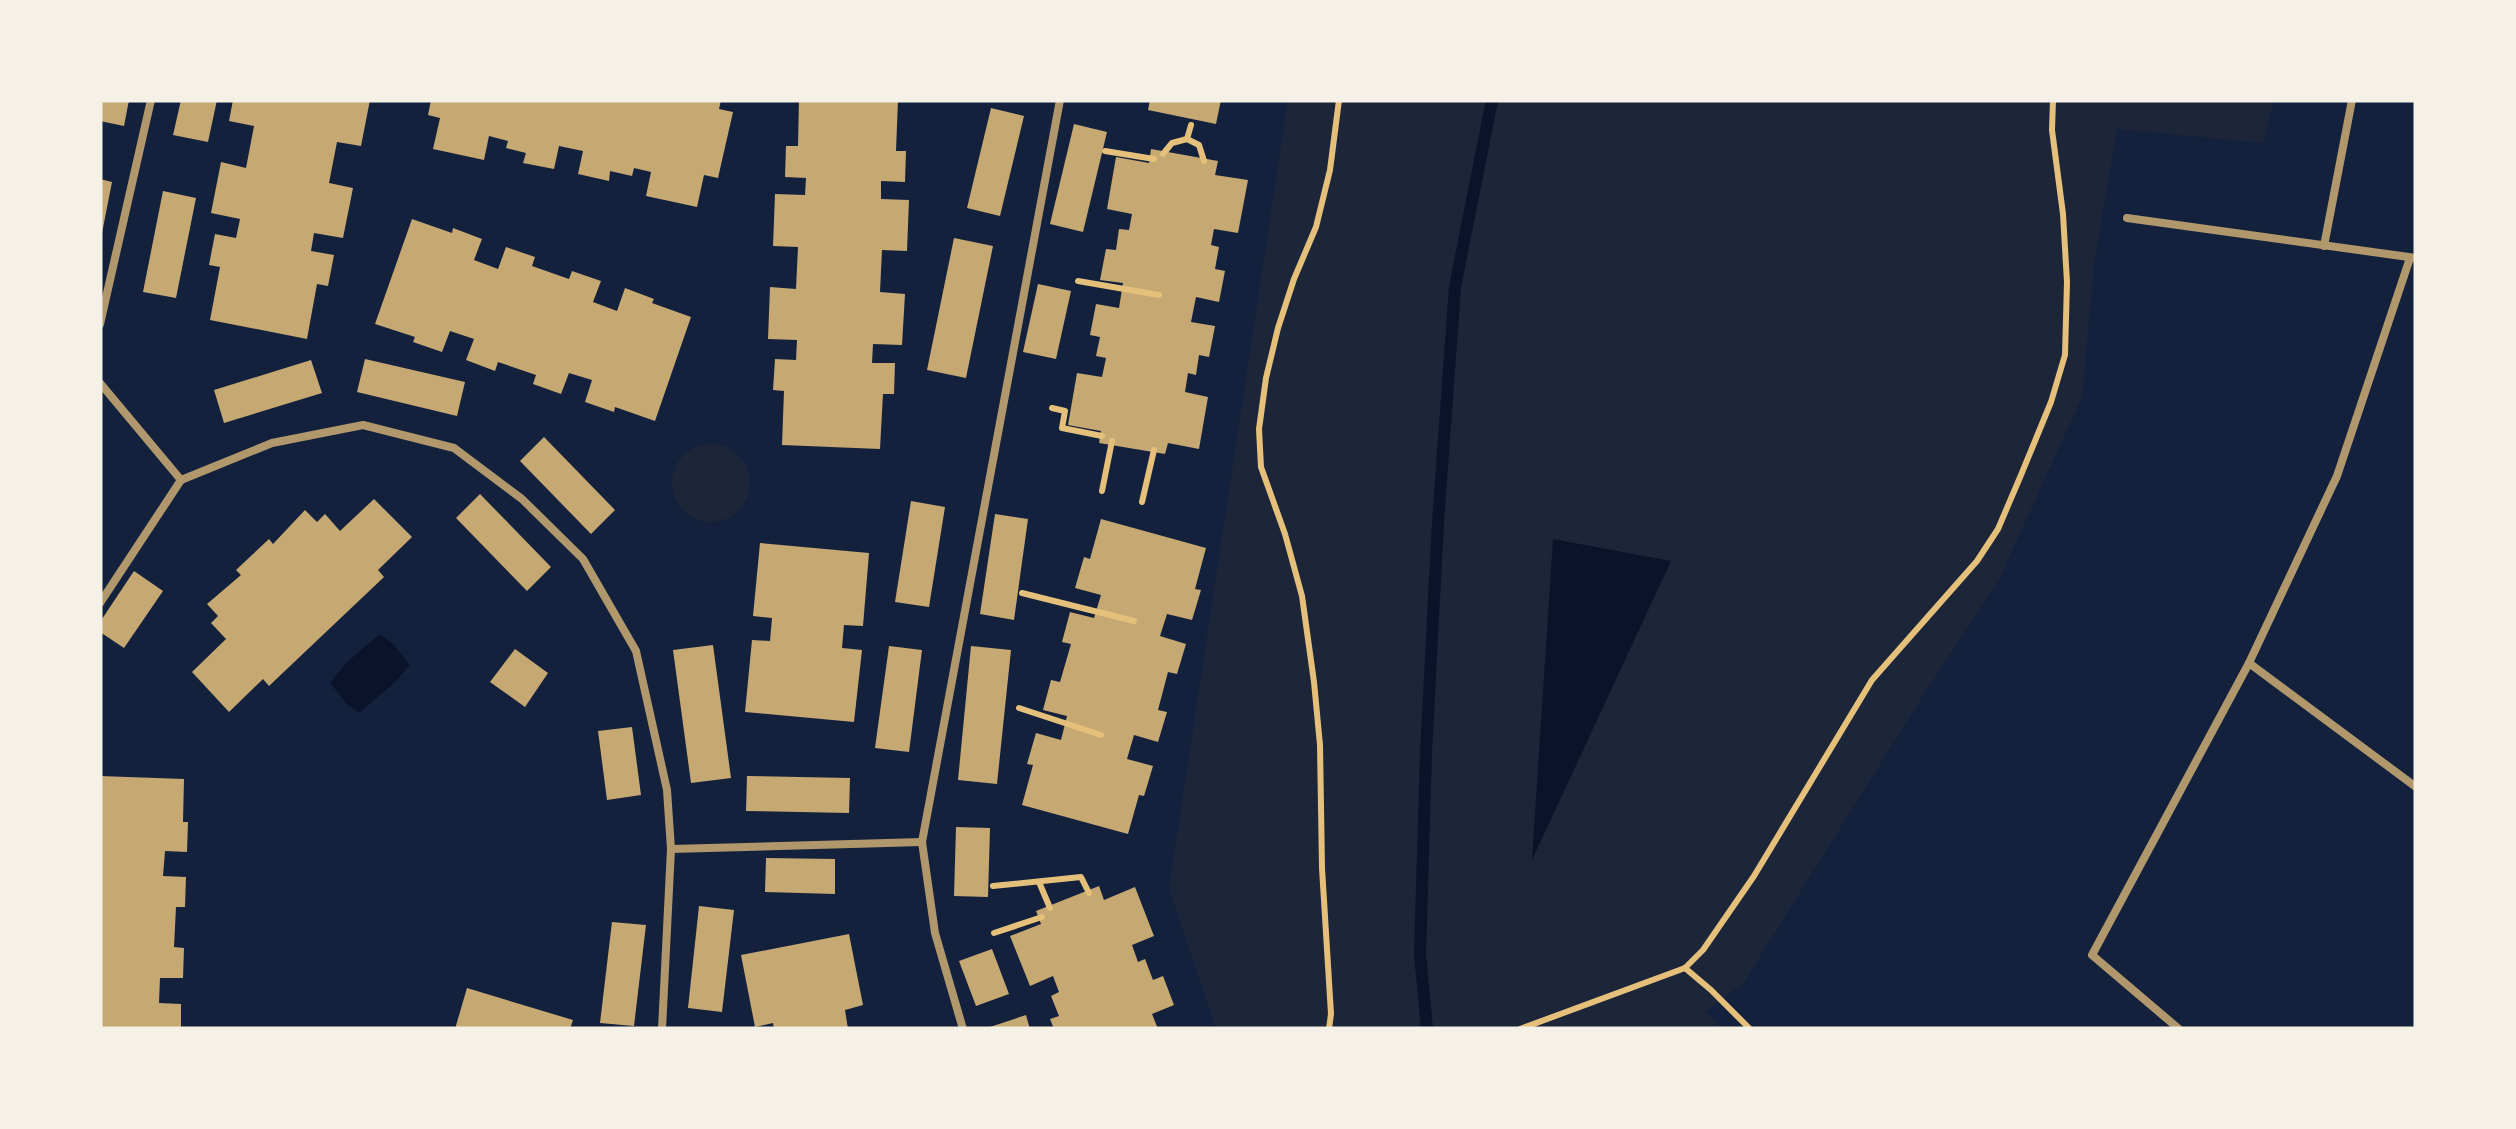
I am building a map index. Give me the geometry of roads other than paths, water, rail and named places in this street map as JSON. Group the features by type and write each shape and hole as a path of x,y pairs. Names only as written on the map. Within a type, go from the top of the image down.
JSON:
{"lane":[{"path":"100,324 151,100"},
{"path":"963,1029 935,932 922,842 1060,100"},
{"path":"2324,246 2352,100"},
{"path":"2127,218 2413,258 2338,476 2249,663 2092,955 2179,1029"},
{"path":"100,383 181,480"},
{"path":"100,602 181,480 272,443 363,425 454,448 522,499 583,560 636,651 667,790 671,849 662,1029"},
{"path":"2249,663 2416,787"},
{"path":"671,849 922,842"}],"waterway":[{"path":"1427,1029 1420,954 1438,522 1455,287 1492,100"}]}
